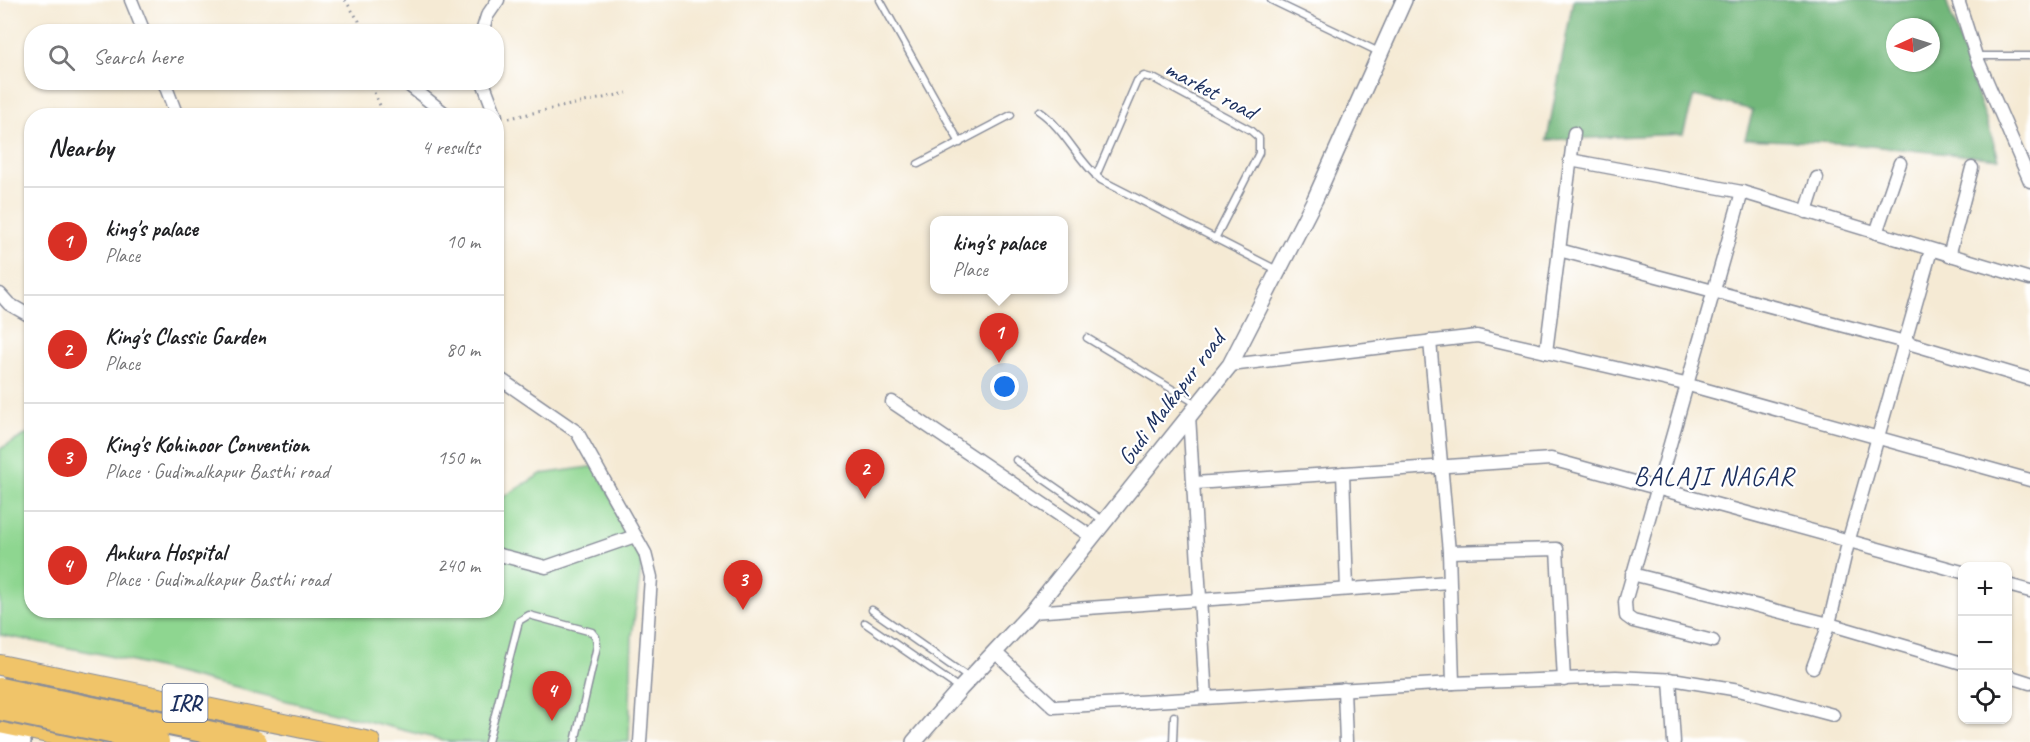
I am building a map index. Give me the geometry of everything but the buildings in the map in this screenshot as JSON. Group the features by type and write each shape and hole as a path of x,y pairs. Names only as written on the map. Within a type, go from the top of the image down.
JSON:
{"highway":[{"path":"0,689 256,742"},
{"path":"0,709 158,742"}],"main road":[{"name":"IRR","path":"0,665 370,742"},
{"path":"102,742 120,690"},
{"path":"120,690 120,742"},
{"path":"0,723 92,742"}],"street":[{"path":"131,0 141,24"},
{"path":"484,24 498,0"},
{"name":"Gudi Malkapur road","path":"914,742 964,684 1032,612 1230,365 1315,199 1404,0"},
{"path":"1958,0 1976,56 2030,181"},
{"path":"167,90 174,108"},
{"path":"415,90 438,108"},
{"path":"486,90 493,108"},
{"path":"1546,352 1574,133"},
{"path":"1570,160 1742,192 2030,279"},
{"path":"1876,233 1900,163"},
{"path":"1949,256 1972,168"},
{"path":"1806,212 1817,178"},
{"path":"1713,641 1633,621 1626,616 1624,602 1742,192"},
{"path":"1559,250 1905,342 2030,379"},
{"path":"1814,667 1829,624 1849,539 1930,250"},
{"path":"0,294 9,304 24,312"},
{"path":"1230,365 1477,336 1685,384 2030,480"},
{"path":"1430,341 1449,552 1453,683"},
{"path":"504,382 577,432 645,553 651,577 640,742"},
{"path":"892,402 1092,537"},
{"path":"1194,410 1195,483 1206,698"},
{"path":"1195,483 1551,459 1849,539 1958,571"},
{"path":"1343,473 1347,589"},
{"path":"504,556 546,567 635,536"},
{"path":"1449,552 1557,549 1564,680"},
{"path":"1632,574 1829,624 1958,662"},
{"path":"1032,612 1077,611 1201,599 1449,582"},
{"path":"2012,586 2030,591"},
{"path":"995,652 1054,707 1453,683 1616,677 1670,679 1739,690 1833,715"},
{"path":"2012,678 2030,683"},
{"path":"1670,679 1674,742"},
{"path":"1344,689 1346,742"},
{"path":"0,737 22,742"}],"lane":[{"path":"880,0 960,143"},
{"path":"1271,0 1381,53"},
{"path":"1976,56 2030,56"},
{"name":"market road","path":"1096,176 1117,123 1140,77 1148,76 1166,85 1250,130 1259,138 1259,153 1215,239"},
{"path":"1039,111 1063,134 1087,168 1096,176 1278,270"},
{"path":"918,164 1011,115"},
{"path":"1087,338 1194,410"},
{"path":"1016,460 1104,522"},
{"path":"872,610 964,684"},
{"path":"488,742 519,621 529,615 592,632 596,637 597,646 574,742"},
{"path":"865,623 964,684"},
{"path":"1173,742 1174,716"}],"path":[{"path":"345,0 359,24"},
{"path":"373,90 381,108"},
{"path":"504,117 627,93"}],"green space":[{"path":"1573,0 1946,0 1999,159 1840,143 1745,139 1753,110 1694,96 1683,134 1547,140"},
{"path":"24,436 24,618 504,618 504,497 541,474 596,466 642,561 632,636 629,742 450,742 101,654 0,635 0,449"}],"place":[{"name":"king's palace","path":"999,363"},
{"name":"King's Classic Garden","path":"865,499"},
{"name":"King's Kohinoor Convention","path":"743,610"},
{"name":"Ankura Hospital","path":"552,721"}],"district":[{"name":"BALAJI NAGAR","path":"1714,476"}]}
